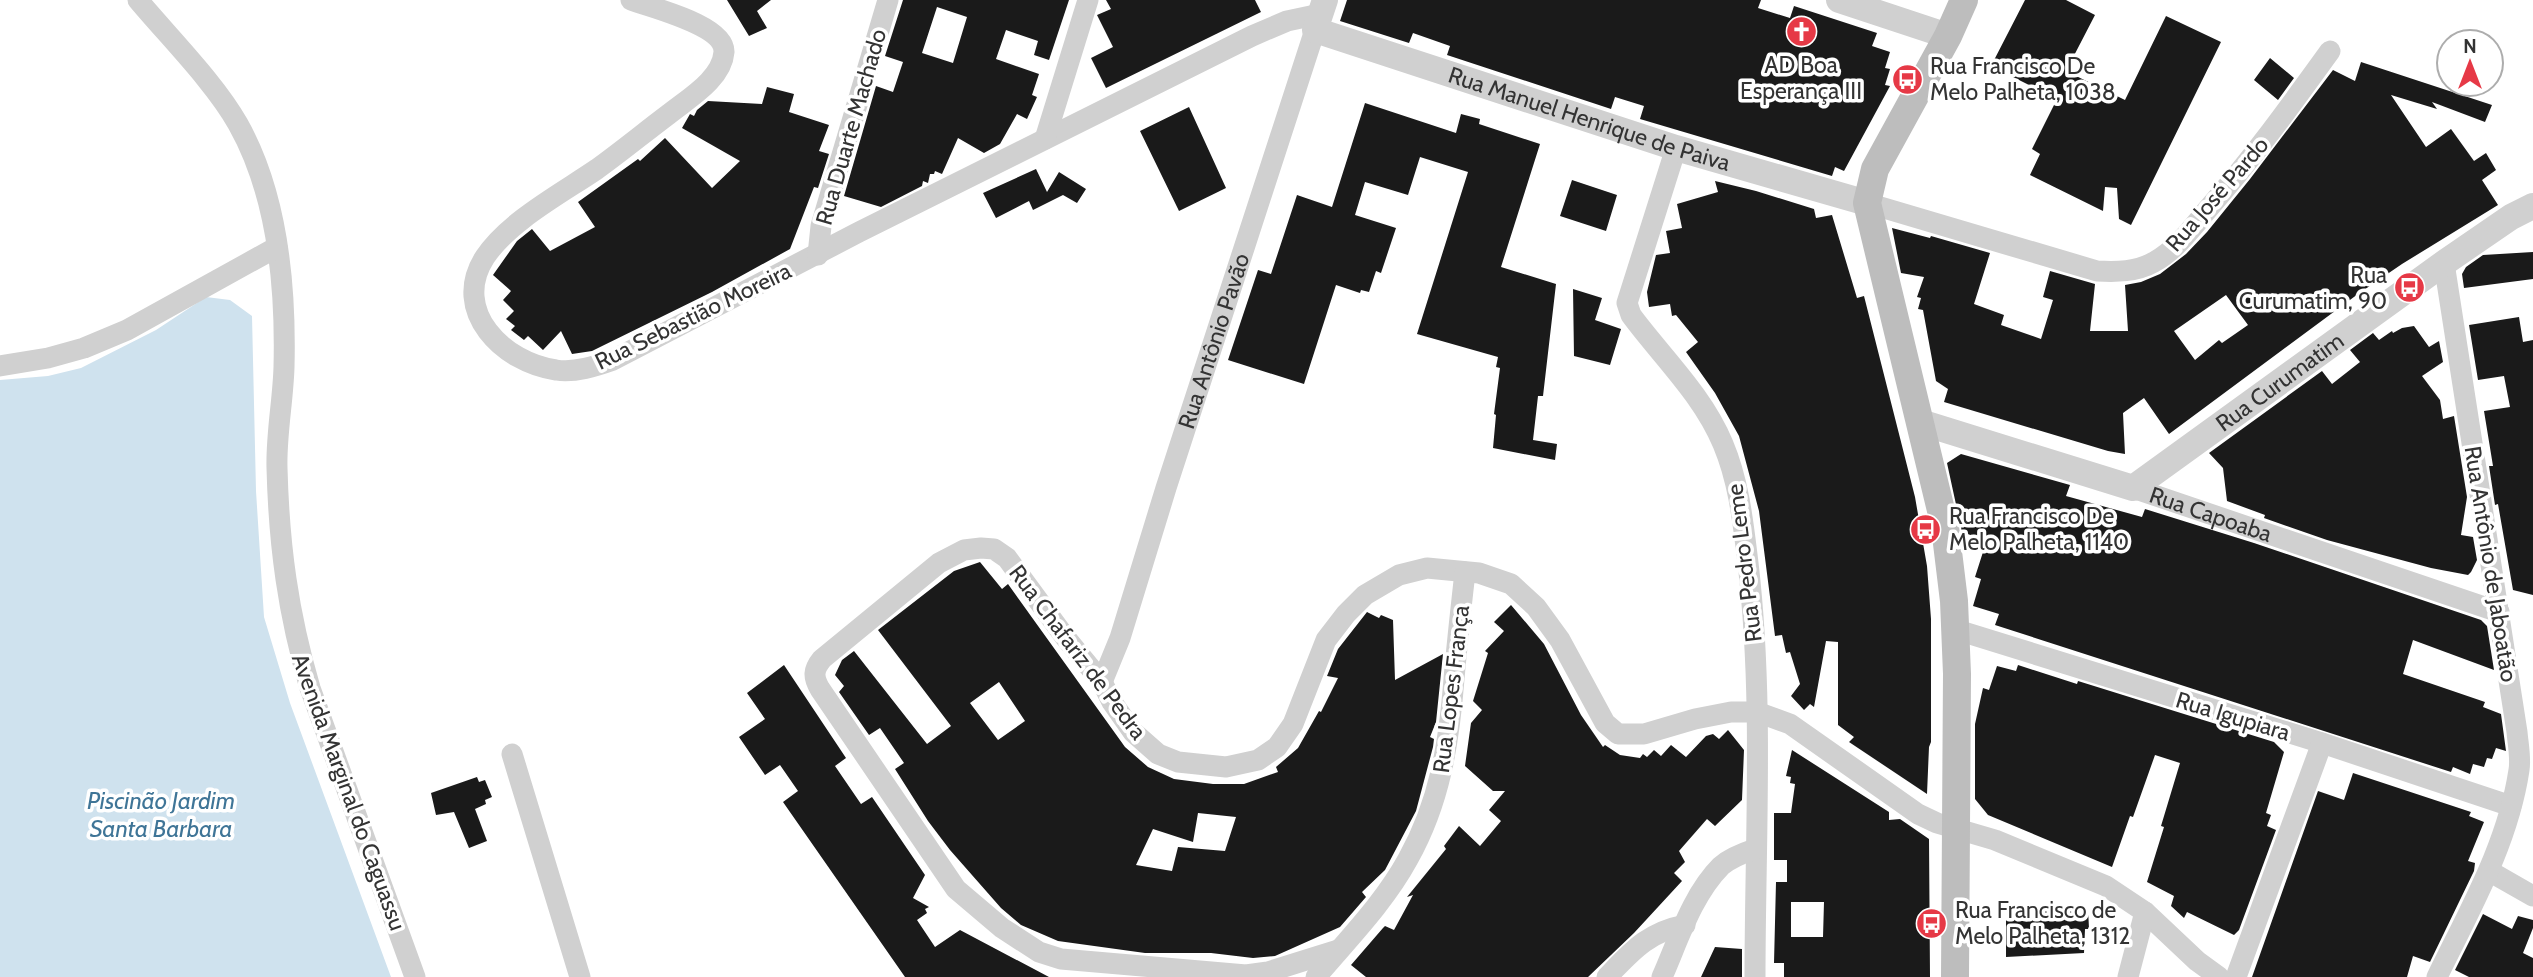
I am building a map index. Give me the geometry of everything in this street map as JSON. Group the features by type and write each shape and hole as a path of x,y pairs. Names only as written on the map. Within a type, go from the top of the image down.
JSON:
{"main road":[{"path":"1955,977 1957,674 1954,601 1945,527 1867,203 1875,169 1948,36 1964,0"}],"street":[{"name":"Avenida Marginal do Caguassu","path":"138,0 214,89 238,123 267,197 277,247 283,306 284,367 277,465 282,554 296,640 310,688 415,977"},
{"name":"Rua Sebastião Moreira","path":"631,0 715,33 722,41 724,50 721,62 715,74 698,91 607,162 502,237 484,259 476,283 475,306 482,325 493,339 534,365 558,370 591,367 613,360 1252,36 1287,21 1320,15"},
{"name":"Rua Duarte Machado","path":"818,255 821,226 888,0"},
{"path":"1045,139 1088,0"},
{"path":"1839,0 1948,36"},
{"name":"Rua Manuel Henrique de Paiva","path":"1320,15 1676,148 1867,203"},
{"name":"Rua Antônio Pavão","path":"1102,682 1120,638 1170,475 1320,15"},
{"name":"Rua José Pardo","path":"1867,203 2097,271 2138,269 2157,261 2186,235 2243,169 2330,51"},
{"name":"Rua Pedro Leme","path":"1676,148 1627,303 1642,330 1689,386 1722,441 1738,492 1753,608 1757,712 1755,977"},
{"name":"Rua Curumatim","path":"2133,488 2444,263 2511,217 2533,206"},
{"path":"0,366 48,358 85,348 127,330 277,247"},
{"name":"Rua Antônio de Jaboatão","path":"2437,977 2489,871 2511,806 2519,768 2517,732 2444,263"},
{"name":"Rua Capoaba","path":"1920,422 2133,488 2499,612"},
{"name":"Rua Chafariz de Pedra","path":"1338,950 1268,972 1230,975 1061,958 1040,952 993,922 956,889 820,690 814,680 814,669 822,659 939,563 964,550 994,549 1007,558 1102,682 1133,732 1158,754 1178,762 1226,767 1258,760 1277,747 1293,724 1326,640 1365,595 1399,575 1427,568 1479,573 1511,584 1536,607 1560,640 1605,723 1618,734 1644,734 1731,712 1757,712"},
{"name":"Rua Lopes França","path":"1316,977 1366,919 1408,860 1437,794 1451,722 1465,572"},
{"name":"Rua Igupiara","path":"1954,629 2322,743 2511,806"},
{"path":"1757,712 1790,724 1918,814 1937,823 1995,840 2106,886 2145,912 2177,943 2220,977"},
{"path":"2236,977 2322,743"},
{"path":"512,754 580,977"},
{"path":"1662,977 1708,881 1723,864 1755,849"},
{"path":"2489,871 2533,897"},
{"path":"2128,977 2145,912"},
{"path":"1608,977 1644,940 1664,929 1685,925"}],"water":[{"name":"Piscinão Jardim Santa Barbara","path":"206,297 230,300 252,316 256,491 264,617 290,703 391,977 0,977 0,380 48,376 81,368 156,330"}],"building":[{"path":"727,0 771,0 757,11 767,28 749,36"},
{"path":"903,0 1069,0 1049,60 1034,55 1038,41 1006,30 996,59 1039,74 1032,95 1037,97 1027,119 1017,114 1000,144 984,153 958,138 942,174 935,171 930,174 928,183 923,181 922,186 881,207 844,196 876,86 893,92 903,62 885,56","holes":["937,7 967,17 953,63 922,53"]},
{"path":"1106,0 1255,0 1261,12 1106,88 1091,58 1113,47 1097,15 1111,9"},
{"path":"1347,0 1761,0 1758,8 1790,18 1794,6 1877,33 1872,46 1890,52 1885,68 1890,69 1885,85 1890,86 1844,171 1835,167 1832,176 1640,119 1644,106 1615,97 1611,109 1447,55 1450,46 1413,33 1409,43 1340,21"},
{"path":"2025,0 2066,0 2095,15 2066,71 2125,100 2166,16 2221,42 2131,225 2119,219 2117,188 2105,187 2103,211 2030,175 2040,154 2032,149 2057,99 1991,66"},
{"path":"2270,58 2294,78 2278,100 2254,80"},
{"path":"2361,62 2435,86 2435,98 2471,98 2492,105 2485,122 2432,102 2437,109 2391,95 2426,147 2451,129 2474,161 2486,153 2496,170 2482,180 2498,205 2358,294 2169,434 2144,398 2123,413 2125,454 1944,402 1948,389 1936,381 1923,310 1918,309 1921,298 1917,297 1924,277 1901,273 1892,228 1990,253 1974,304 2004,315 2001,325 2041,339 2053,300 2043,297 2050,271 2095,284 2090,331 2128,331 2125,285 2160,274 2186,254 2250,179 2333,70 2355,81","holes":["2226,295 2248,325 2222,343 2219,340 2195,360 2174,331"]},
{"path":"767,87 794,94 789,112 829,125 819,151 829,154 818,188 814,187 790,249 712,292 592,351 572,354 561,331 543,350 528,336 524,340 511,330 515,326 506,319 514,311 503,300 511,291 493,275 517,241 532,229 550,251 595,227 578,202 638,159 640,161 665,138 712,188 740,161 682,128 690,114 694,116 708,101 762,104"},
{"path":"1365,103 1456,133 1461,114 1480,119 1479,124 1540,144 1501,267 1556,284 1543,396 1538,396 1533,440 1557,444 1555,460 1493,448 1500,368 1496,367 1498,357 1417,334 1468,172 1420,157 1408,195 1365,182 1355,215 1396,228 1381,273 1376,271 1369,292 1361,290 1360,293 1336,285 1304,384 1228,360 1258,270 1271,274 1297,195 1332,207"},
{"path":"1189,107 1226,188 1179,211 1140,131"},
{"path":"1036,169 1047,192 1059,172 1086,189 1077,203 1063,195 1033,210 1029,201 996,218 983,193"},
{"path":"1572,180 1617,195 1606,231 1560,216"},
{"path":"1715,181 1814,209 1816,218 1832,215 1857,298 1864,296 1915,497 1927,566 1931,619 1931,742 1927,794 1849,742 1854,737 1838,725 1838,642 1826,641 1814,707 1810,704 1804,710 1791,696 1800,684 1790,652 1786,653 1782,635 1775,636 1759,511 1739,436 1715,393 1686,352 1698,342 1676,315 1672,316 1670,304 1649,307 1647,292 1656,255 1670,253 1666,231 1682,228 1677,204 1718,192"},
{"path":"2533,252 2533,279 2464,288 2462,274 2466,267 2483,255"},
{"path":"1573,289 1602,298 1595,320 1621,329 1610,365 1574,356"},
{"path":"2519,317 2523,342 2533,340 2533,595 2513,590 2489,466 2493,466 2484,411 2510,407 2504,376 2478,380 2469,325"},
{"path":"2414,326 2429,347 2439,341 2443,362 2422,376 2440,400 2443,419 2454,416 2467,497 2461,535 2473,537 2477,560 2468,575 2431,568 2327,540 2264,518 2265,515 2227,501 2223,468 2209,453 2322,371 2332,384 2360,362 2350,350 2373,333 2379,340 2392,331 2393,333"},
{"path":"1961,454 2070,485 2066,496 2142,517 2145,509 2481,620 2487,626 2494,670 2413,640 2403,674 2485,702 2483,707 2501,714 2506,751 2496,748 2492,759 2487,758 2484,767 2473,764 2470,774 2453,767 2451,772 1995,625 1999,614 1973,606 1981,579 1975,577 1983,552 1972,548 1976,537 1962,532 1947,463"},
{"path":"980,562 1002,589 1008,584 1125,747 1148,767 1174,779 1213,784 1244,784 1278,772 1276,767 1298,748 1319,711 1321,712 1338,678 1327,676 1338,649 1367,612 1379,618 1381,615 1393,620 1395,680 1443,654 1436,722 1430,737 1434,739 1433,747 1416,811 1385,870 1362,892 1366,897 1340,927 1275,956 1253,958 1211,953 1145,953 1058,941 1021,925 1001,908 928,821 895,769 904,763 880,728 869,735 839,692 844,686 835,675 842,660 854,651 927,744 951,726 878,630 954,571","holes":["999,682 1025,721 998,740 970,703","1198,813 1236,817 1225,851 1178,847 1172,871 1136,865 1153,829 1193,842"]},
{"path":"1511,605 1544,644 1581,715 1603,747 1605,745 1620,755 1640,758 1643,754 1647,757 1654,750 1661,756 1671,745 1686,757 1706,736 1713,734 1719,739 1728,730 1744,750 1742,800 1715,826 1707,819 1679,851 1685,862 1674,873 1682,881 1588,977 1366,977 1351,965 1385,926 1394,930 1413,895 1407,897 1446,849 1444,846 1459,826 1480,846 1501,821 1489,810 1505,791 1493,791 1465,766 1471,723 1482,710 1473,701 1488,653 1485,651 1504,631 1494,622"},
{"path":"784,665 846,758 835,766 861,804 872,797 925,875 913,898 929,907 925,909 927,913 917,920 935,947 960,930 1049,977 905,977 783,802 798,791 780,765 765,775 739,737 765,719 747,693"},
{"path":"2018,665 2274,742 2284,752 2266,813 2271,815 2267,826 2276,830 2239,930 2234,935 2187,912 2184,918 2171,906 2174,896 2147,882 2180,763 2155,755 2112,867 1988,815 1975,799 1975,724 1983,688 1989,690 1997,666 2016,671"},
{"path":"1792,750 1889,812 1889,820 1900,819 1929,839 1930,977 1784,977 1784,963 1774,963 1776,882 1787,882 1787,860 1774,860 1774,813 1791,813 1795,784 1790,783 1791,777 1786,776","holes":["1791,902 1824,902 1823,937 1791,937"]},
{"path":"2353,773 2471,812 2469,816 2484,822 2468,861 2475,863 2474,871 2430,962 2413,956 2407,977 2252,977 2318,791 2344,800"},
{"path":"477,777 479,782 485,780 492,797 485,800 486,804 475,809 487,841 469,848 454,812 436,815 431,793"},
{"path":"2006,908 2088,908 2089,929 2085,929 2084,953 2006,957"},
{"path":"2483,914 2512,929 2518,916 2533,920 2533,928 2523,953 2533,958 2533,977 2469,977 2455,970"},
{"path":"1715,947 1742,949 1742,977 1701,977"}],"place":[{"name":"AD Boa Esperança III","path":"1801,31"},
{"name":"Rua Francisco De Melo Palheta, 1038","path":"1907,79"},
{"name":"Rua Curumatim, 90","path":"2410,288"},
{"name":"Rua Francisco De Melo Palheta, 1140","path":"1926,529"},
{"name":"Rua Francisco de Melo Palheta, 1312","path":"1932,923"}]}
